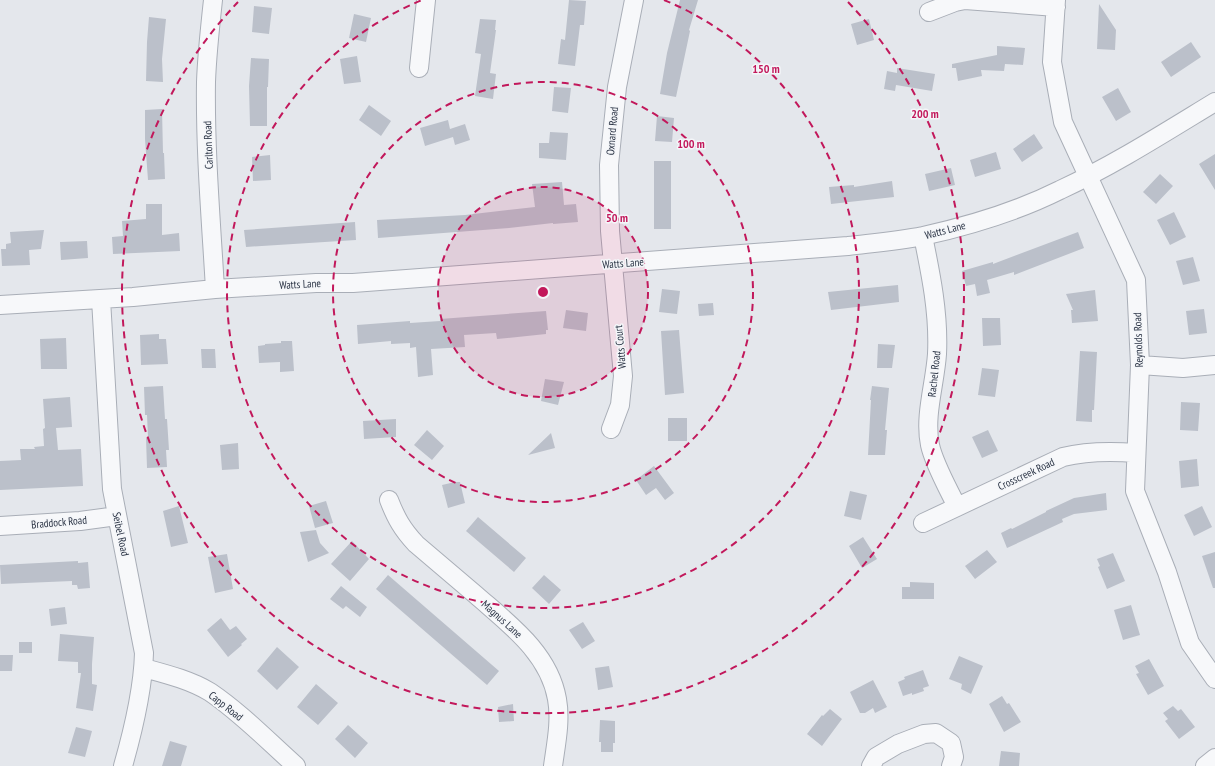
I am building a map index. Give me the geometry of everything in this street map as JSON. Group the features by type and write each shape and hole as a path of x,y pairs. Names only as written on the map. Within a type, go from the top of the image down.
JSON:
{"street":[{"name":"Carlton Road","path":"213,0 208,44 206,82 207,134 215,289"},
{"path":"419,68 426,0"},
{"name":"Oxnard Road","path":"613,263 610,231 609,165 618,80 634,0"},
{"path":"929,12 955,2 965,0 1056,3"},
{"name":"Reynolds Road","path":"1056,3 1052,62 1063,122 1136,280 1140,365 1135,491 1167,572 1190,643 1215,678"},
{"name":"Watts Lane","path":"0,305 101,299 215,289 316,283 353,283 848,246 923,236 981,220 1020,207 1060,191 1124,157 1215,102"},
{"name":"Rachel Road","path":"923,236 933,288 937,332 934,381 929,418 930,446 957,507"},
{"name":"Watts Court","path":"611,429 620,405 623,376 613,263"},
{"name":"Seibel Road","path":"101,299 112,489 144,654 144,668 135,719 123,766"},
{"path":"1140,365 1183,368 1215,365"},
{"name":"Crosscreek Road","path":"923,523 1062,457 1080,453 1108,451 1136,453"},
{"name":"Magnus Lane","path":"389,500 398,522 416,544 508,623 526,640 543,661 550,674 558,705 558,732 553,766"},
{"name":"Braddock Road","path":"0,526 80,521 117,516"},
{"name":"Capp Road","path":"144,668 176,678 209,692 237,713 296,766"},
{"path":"871,766 876,757 898,744 924,734 936,733 951,743 954,757 951,766"},
{"path":"1205,766 1215,758"}],"building":[{"path":"569,0 586,1 584,25 580,25 575,66 558,64 561,39 565,40"},
{"path":"680,0 698,0 689,30 676,97 660,94 667,53"},
{"path":"1099,4 1116,30 1115,50 1097,49"},
{"path":"254,6 272,8 269,34 252,32"},
{"path":"354,14 371,18 366,42 349,38"},
{"path":"149,17 166,19 162,59 163,82 146,81"},
{"path":"480,19 496,20 490,73 496,74 493,99 475,96 481,54 475,53"},
{"path":"869,19 874,40 857,45 851,24"},
{"path":"1191,42 1201,57 1171,77 1161,62"},
{"path":"997,46 1025,48 1023,65 1005,64 1004,71 981,70 982,76 958,81 956,68 952,68 952,64 997,55"},
{"path":"357,56 361,82 344,84 340,59"},
{"path":"251,58 269,59 267,126 250,126 249,86"},
{"path":"897,68 935,74 932,91 896,85 895,91 884,89 887,71 897,73"},
{"path":"554,87 571,88 568,113 552,111"},
{"path":"1118,88 1131,112 1116,121 1102,97"},
{"path":"369,105 391,121 381,136 359,120"},
{"path":"162,109 165,179 148,180 145,139 145,110"},
{"path":"657,116 674,118 672,142 655,141"},
{"path":"448,120 450,129 465,124 470,140 455,145 453,137 425,146 420,128"},
{"path":"550,132 568,133 566,160 539,158 539,143 549,143"},
{"path":"1034,134 1043,148 1022,162 1013,149"},
{"path":"996,152 1001,169 975,177 970,160"},
{"path":"1215,154 1215,190 1199,164"},
{"path":"270,155 271,180 253,181 252,157"},
{"path":"654,161 671,161 671,229 654,229"},
{"path":"951,168 955,185 929,191 925,174"},
{"path":"1160,174 1173,186 1156,204 1143,192"},
{"path":"892,181 894,197 831,204 829,187 854,185 854,187"},
{"path":"562,182 564,205 576,204 578,222 378,238 377,220 465,215 535,207 532,184"},
{"path":"146,204 162,204 162,235 179,233 180,251 113,254 112,237 123,236 122,221 146,219"},
{"path":"1174,212 1186,237 1170,245 1157,220"},
{"path":"355,222 356,240 246,247 244,230"},
{"path":"44,230 41,249 29,250 30,265 2,266 1,249 6,249 6,244 11,243 10,232"},
{"path":"1078,232 1084,248 1014,275 1014,272 987,280 990,293 977,296 975,284 966,286 962,271 993,262 993,264"},
{"path":"87,241 88,258 61,260 60,242"},
{"path":"1193,257 1200,281 1183,285 1176,261"},
{"path":"898,285 899,302 831,310 828,292"},
{"path":"662,289 680,291 677,314 659,312"},
{"path":"1095,290 1098,321 1072,323 1071,310 1073,310 1066,294"},
{"path":"713,303 714,315 699,316 698,304"},
{"path":"1204,309 1207,333 1189,335 1186,311"},
{"path":"566,310 588,313 586,331 563,328"},
{"path":"546,311 548,330 546,330 546,334 497,339 496,333 464,335 465,347 431,349 433,375 418,377 416,347 410,348 410,343 391,344 391,341 358,344 357,325 410,321 410,323 440,321 440,319"},
{"path":"982,318 1000,318 1001,345 983,346"},
{"path":"679,330 684,393 665,395 661,331"},
{"path":"159,334 159,339 166,339 168,364 141,365 140,335"},
{"path":"66,338 67,369 41,369 40,339"},
{"path":"281,341 292,341 294,371 280,372 280,362 259,363 258,346 281,343"},
{"path":"878,344 895,345 892,368 877,368"},
{"path":"201,349 215,349 216,368 202,368"},
{"path":"1080,351 1097,352 1092,422 1076,421"},
{"path":"982,368 999,370 995,397 978,395"},
{"path":"545,379 564,382 558,405 541,401"},
{"path":"163,386 169,450 166,450 167,467 147,468 146,438 148,437 147,415 145,415 144,387"},
{"path":"872,386 889,388 885,430 887,430 885,455 868,455"},
{"path":"70,397 72,427 56,428 58,450 81,449 83,486 0,490 0,461 21,460 20,449 35,449 34,447 44,446 43,429 45,428 43,399"},
{"path":"1181,402 1200,403 1198,431 1180,430"},
{"path":"668,418 687,418 687,441 668,441"},
{"path":"396,419 396,437 364,439 363,421"},
{"path":"427,430 444,446 432,460 414,445"},
{"path":"988,430 998,451 982,458 972,437"},
{"path":"551,433 555,448 528,455"},
{"path":"238,443 239,469 222,470 220,445"},
{"path":"1197,459 1199,486 1181,488 1179,461"},
{"path":"654,466 674,493 665,500 656,488 646,495 636,480"},
{"path":"460,482 465,503 448,508 442,485"},
{"path":"850,491 867,495 861,520 844,516"},
{"path":"1106,493 1107,510 1074,514 1062,519 1063,522 1007,548 1001,533 1074,498"},
{"path":"326,501 333,523 315,528 309,506"},
{"path":"179,506 188,543 171,547 163,511"},
{"path":"1202,506 1212,527 1194,536 1184,515"},
{"path":"478,517 526,558 514,572 466,531"},
{"path":"316,530 320,543 329,553 308,562 300,532"},
{"path":"863,537 877,559 862,568 849,546"},
{"path":"352,541 369,559 350,581 331,564"},
{"path":"987,550 997,562 975,579 965,566"},
{"path":"1215,552 1215,588 1213,588 1202,556"},
{"path":"1113,553 1125,581 1107,589 1098,567 1100,566 1097,559"},
{"path":"227,554 233,589 215,593 208,557"},
{"path":"78,561 78,563 88,562 90,588 78,589 77,585 72,585 72,581 1,584 0,565"},
{"path":"388,575 499,671 487,685 376,589"},
{"path":"544,575 561,590 549,604 532,588"},
{"path":"910,582 934,583 934,599 902,599 902,587 910,587"},
{"path":"341,586 367,607 360,617 346,606 343,609 330,599"},
{"path":"1131,605 1140,635 1123,640 1114,610"},
{"path":"65,607 67,624 51,626 49,609"},
{"path":"221,618 230,630 236,626 247,639 228,657 207,630"},
{"path":"583,622 595,641 582,649 569,630"},
{"path":"60,634 94,637 92,684 97,685 93,711 76,708 81,673 78,673 78,662 58,661"},
{"path":"19,642 32,642 32,653 19,653"},
{"path":"277,647 299,667 277,690 257,671"},
{"path":"0,655 13,655 12,671 0,671"},
{"path":"959,656 983,666 971,694 961,689 962,684 949,679"},
{"path":"1149,659 1164,686 1148,695 1136,674 1139,673 1135,666"},
{"path":"609,666 613,687 598,690 595,668"},
{"path":"923,670 929,686 923,688 924,691 903,696 898,682 905,679 904,677"},
{"path":"873,680 887,707 875,713 873,708 865,713 860,713 850,692"},
{"path":"316,684 338,703 318,725 297,707"},
{"path":"1002,696 1007,704 1009,703 1021,722 1004,732 989,704"},
{"path":"513,704 514,721 499,722 498,707"},
{"path":"1173,706 1178,711 1181,709 1195,727 1179,739 1165,721 1168,719 1163,713"},
{"path":"830,709 842,719 822,746 807,734 822,715 823,716"},
{"path":"600,720 615,721 615,743 613,743 613,752 601,752 601,742 599,742"},
{"path":"348,725 368,743 355,758 335,739"},
{"path":"76,727 92,731 85,757 68,753"},
{"path":"170,741 187,746 181,766 162,766"},
{"path":"1001,751 1020,753 1019,766 999,766"}]}
